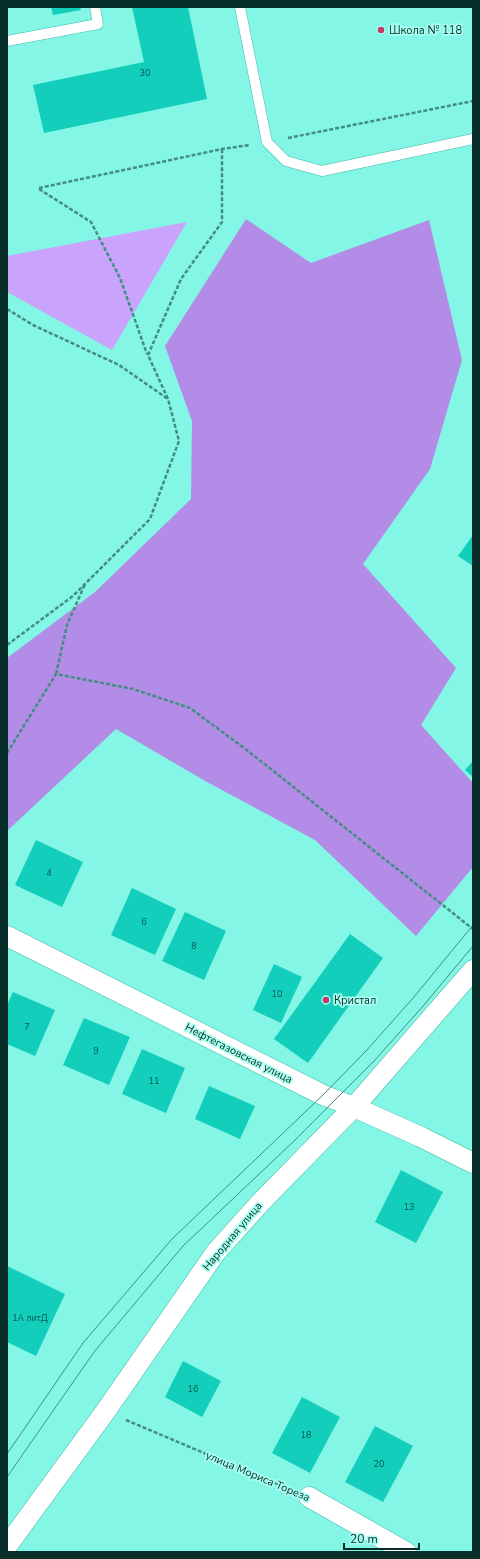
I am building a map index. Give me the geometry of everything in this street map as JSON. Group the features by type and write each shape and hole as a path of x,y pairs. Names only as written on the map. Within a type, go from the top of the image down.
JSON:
{"street":[{"name":"Нефтегазовская улица","path":"7,936 323,1095 421,1137 473,1163"},
{"name":"Народная улица","path":"7,1546 105,1412 216,1252 260,1203 354,1107 473,970"},
{"name":"улица Мориса Тореза","path":"309,1497 406,1552"}],"lane":[{"path":"7,41 98,24 95,7"},
{"path":"240,7 267,142 286,161 322,171 473,139"}],"path":[{"path":"148,354 181,279 222,222 222,149"},
{"path":"7,645 73,596 150,519 179,441 168,399 148,354 120,278 91,222 39,188"},
{"path":"7,310 33,325 119,365 168,399"},
{"path":"7,753 56,674 67,625 86,582"},
{"path":"56,674 133,689 190,708 248,751 473,929"},
{"name":"улица Мориса Тореза","path":"105,1412 309,1497"}],"shaded area":[{"path":"246,219 311,263 429,220 462,360 430,469 363,564 456,668 421,725 473,783 473,867 416,936 315,840 207,782 116,729 7,831 7,658 95,592 191,499 192,421 165,346"},
{"path":"187,222 112,350 7,292 7,256"}],"building":[{"path":"51,7 80,7 81,10 53,15"},
{"path":"132,7 188,7 207,99 44,133 33,85 144,62"},
{"path":"473,535 473,566 458,556"},
{"path":"473,761 473,777 465,770"},
{"path":"36,840 83,862 62,907 15,885"},
{"path":"132,888 176,909 155,955 111,935"},
{"path":"185,912 226,931 204,980 162,961"},
{"path":"350,934 383,958 308,1063 274,1039"},
{"path":"274,964 302,977 281,1023 253,1010"},
{"path":"13,992 55,1010 35,1056 7,1044 7,1005"},
{"path":"84,1018 130,1037 109,1085 63,1065"},
{"path":"142,1049 185,1068 166,1113 122,1094"},
{"path":"209,1086 255,1106 240,1139 195,1119"},
{"path":"401,1170 443,1192 416,1243 375,1222"},
{"path":"7,1266 65,1294 36,1356 7,1342"},
{"path":"183,1361 221,1381 202,1417 165,1397"},
{"path":"302,1397 340,1417 310,1473 272,1453"},
{"path":"375,1426 413,1446 383,1502 345,1482"}],"tram line":[{"path":"7,1454 83,1343 172,1239 323,1095 366,1051 414,997 473,925"},
{"path":"7,1477 94,1352 183,1246 292,1143 375,1060 424,1005 473,946"}],"place":[{"name":"Школа № 118","path":"381,30"},
{"name":"Кристал","path":"326,1000"}]}
